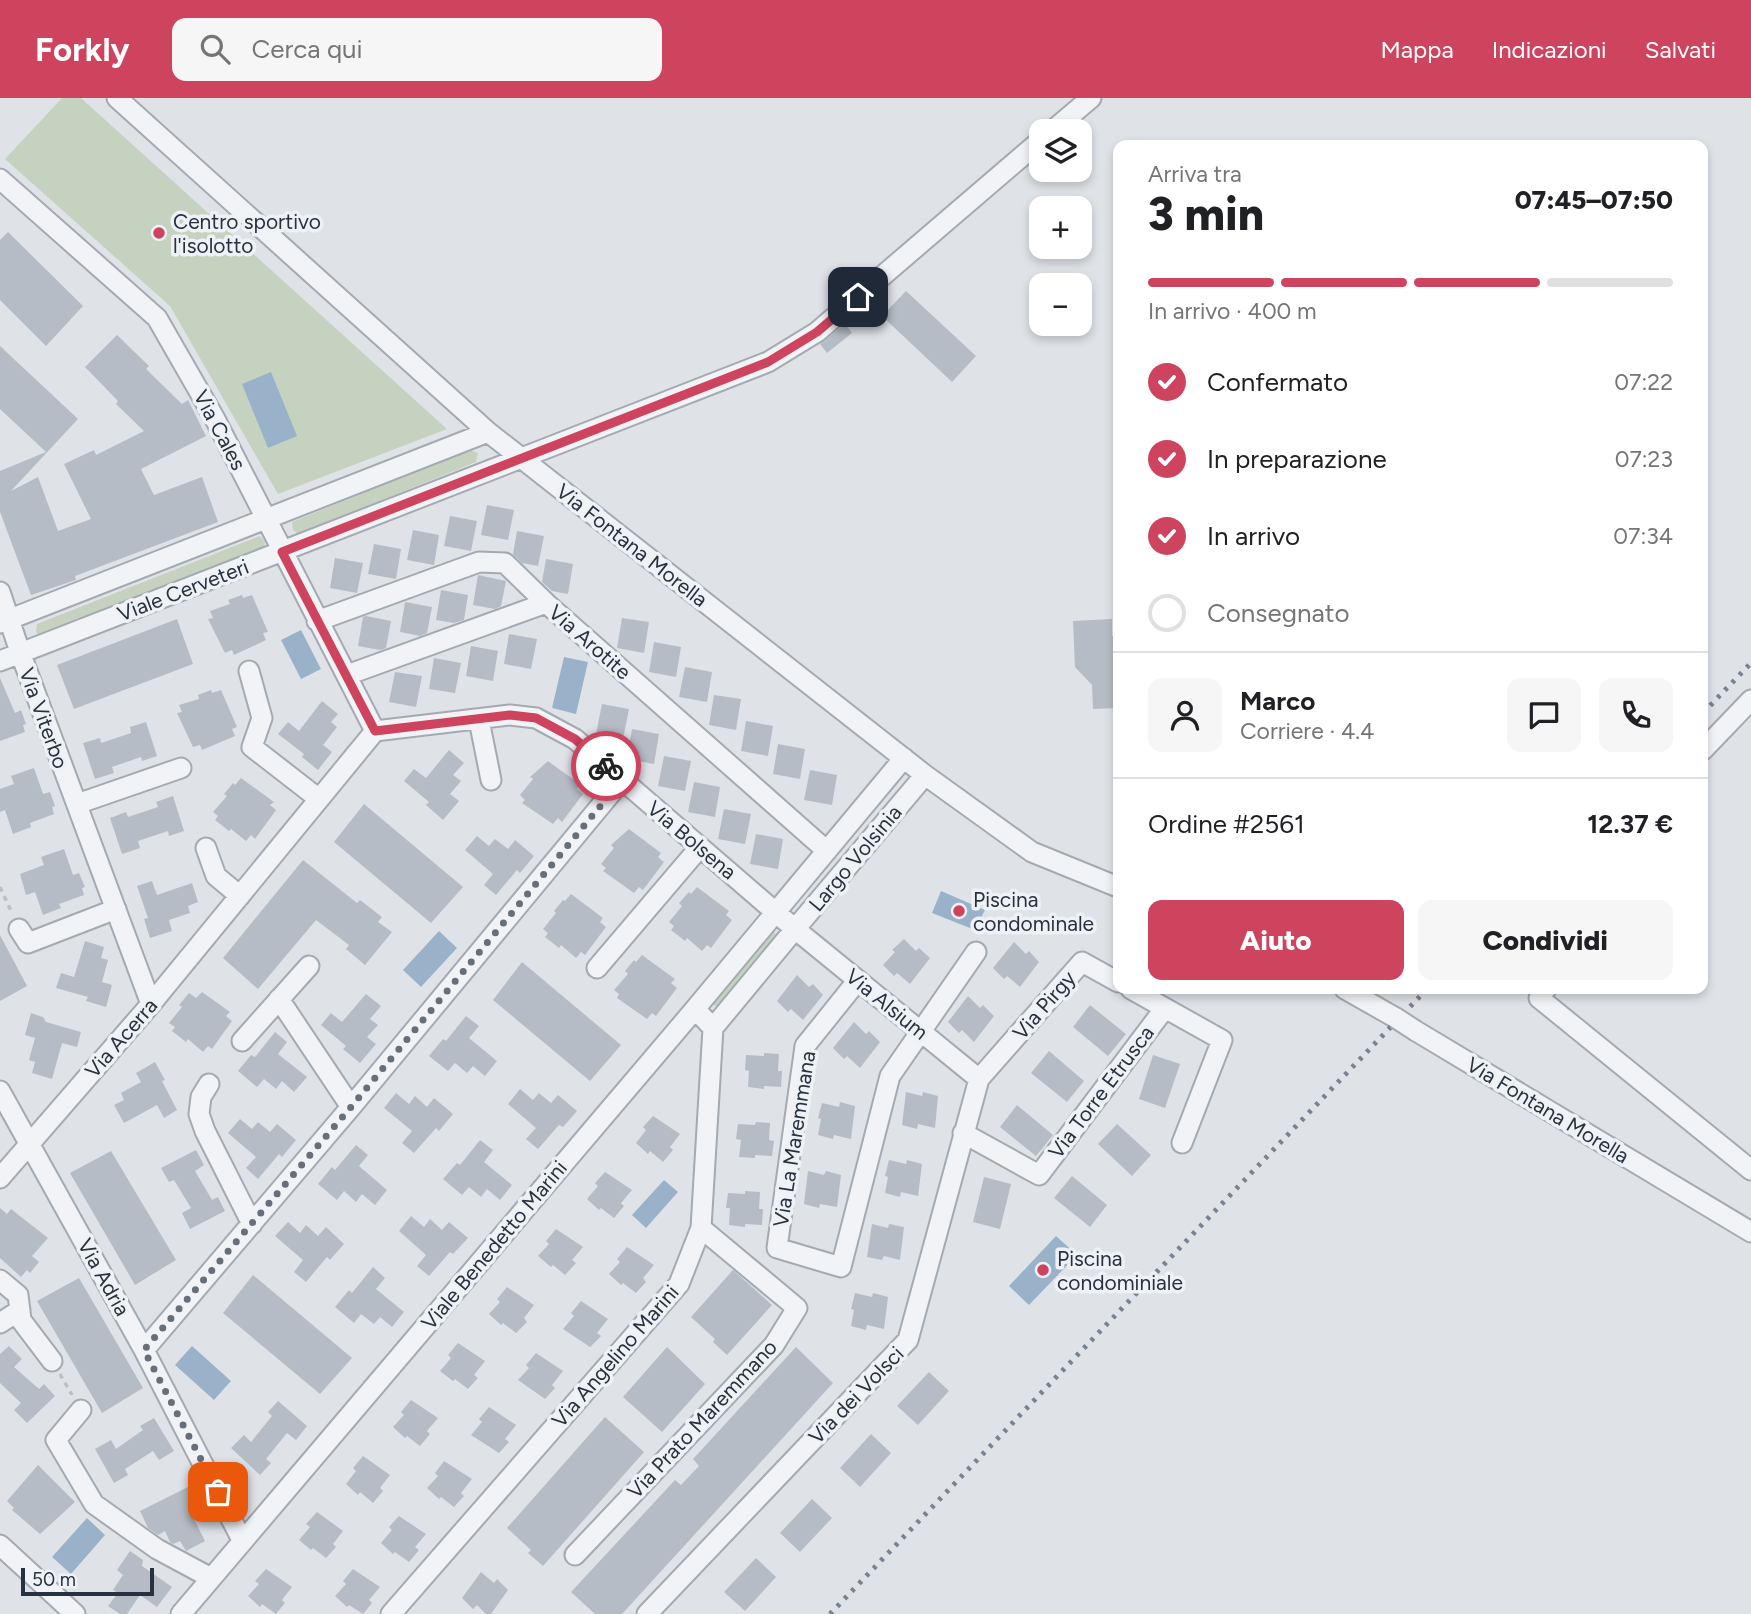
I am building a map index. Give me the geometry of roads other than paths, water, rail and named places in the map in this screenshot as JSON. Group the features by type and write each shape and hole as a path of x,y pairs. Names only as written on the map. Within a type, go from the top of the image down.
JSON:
{"street":[{"name":"Via Fontana Morella","path":"117,98 488,432 522,459 925,775 1032,852 1113,885"},
{"path":"1066,119 1091,98"},
{"name":"Viale Cerveteri","path":"0,661 768,362 817,332 1029,151"},
{"name":"Via Cales","path":"0,179 157,318 215,419 375,731"},
{"name":"Viale Cerveteri","path":"4,621 488,432"},
{"name":"Via Arotite","path":"317,621 479,562 505,563 546,604 827,851"},
{"name":"Via Viterbo","path":"0,592 4,621 20,652 151,1004"},
{"path":"347,675 546,604"},
{"path":"249,671 262,718 252,747 319,799"},
{"path":"1708,745 1751,700"},
{"name":"Via Bolsena","path":"375,731 510,715 536,718 575,739 776,911"},
{"path":"479,720 491,780"},
{"name":"Via Acerra","path":"0,1178 151,1004 375,731"},
{"name":"Largo Volsinia","path":"904,758 776,911 796,929 925,775"},
{"path":"77,804 181,768"},
{"path":"144,1350 351,1107 622,780"},
{"path":"597,968 700,847"},
{"path":"206,848 216,876 240,896"},
{"path":"19,929 28,943 116,909"},
{"name":"Viale Benedetto Marini","path":"181,1614 776,911"},
{"path":"695,1009 713,1028 796,929"},
{"name":"Via Alsium","path":"796,929 979,1079"},
{"path":"921,1032 976,952"},
{"name":"Via Pirgy","path":"979,1079 1082,962 1113,979"},
{"path":"242,1041 309,966"},
{"name":"Via La Maremmana","path":"858,981 805,1046 777,1248 841,1267 890,1076 921,1032"},
{"path":"1140,994 1222,1040 1182,1143"},
{"name":"Via Fontana Morella","path":"1354,994 1751,1232"},
{"path":"1542,994 1539,998 1751,1170"},
{"path":"279,999 351,1107"},
{"name":"Via Torre Etrusca","path":"963,1133 1039,1175 1165,1008"},
{"name":"Via Angelino Marini","path":"391,1614 679,1284 701,1228 713,1028"},
{"name":"Via dei Volsci","path":"647,1614 908,1340 979,1079"},
{"path":"209,1084 201,1097 199,1114 252,1224"},
{"name":"Via Adria","path":"0,1091 144,1350 242,1540"},
{"name":"Via Prato Maremmano","path":"575,1555 774,1345 797,1308 701,1228"},
{"path":"0,1280 18,1295 21,1320 52,1361"},
{"path":"0,1323 20,1310"},
{"path":"81,1410 56,1440 94,1504 157,1549 211,1578"},
{"path":"0,1546 75,1614"}],"water":[{"path":"271,372 297,436 268,448 242,384"},
{"path":"301,630 321,669 301,679 281,640"},
{"path":"564,657 588,662 576,714 552,708"},
{"name":"Piscina condominale","path":"941,891 985,910 975,930 932,913"},
{"path":"439,931 457,948 421,987 403,970"},
{"path":"664,1180 678,1192 646,1228 632,1215"},
{"name":"Piscina condominiale","path":"1056,1236 1077,1255 1029,1305 1009,1286"},
{"path":"192,1346 231,1381 214,1400 175,1365"},
{"path":"87,1518 105,1535 71,1574 52,1557"}],"railway":[{"path":"1708,708 1751,663"},
{"path":"830,1614 1422,994"}],"place":[{"name":"Centro sportivo l'isolotto","path":"159,233"},
{"name":"Piscina condominale","path":"959,911"},
{"name":"Piscina condominiale","path":"1043,1270"}]}
